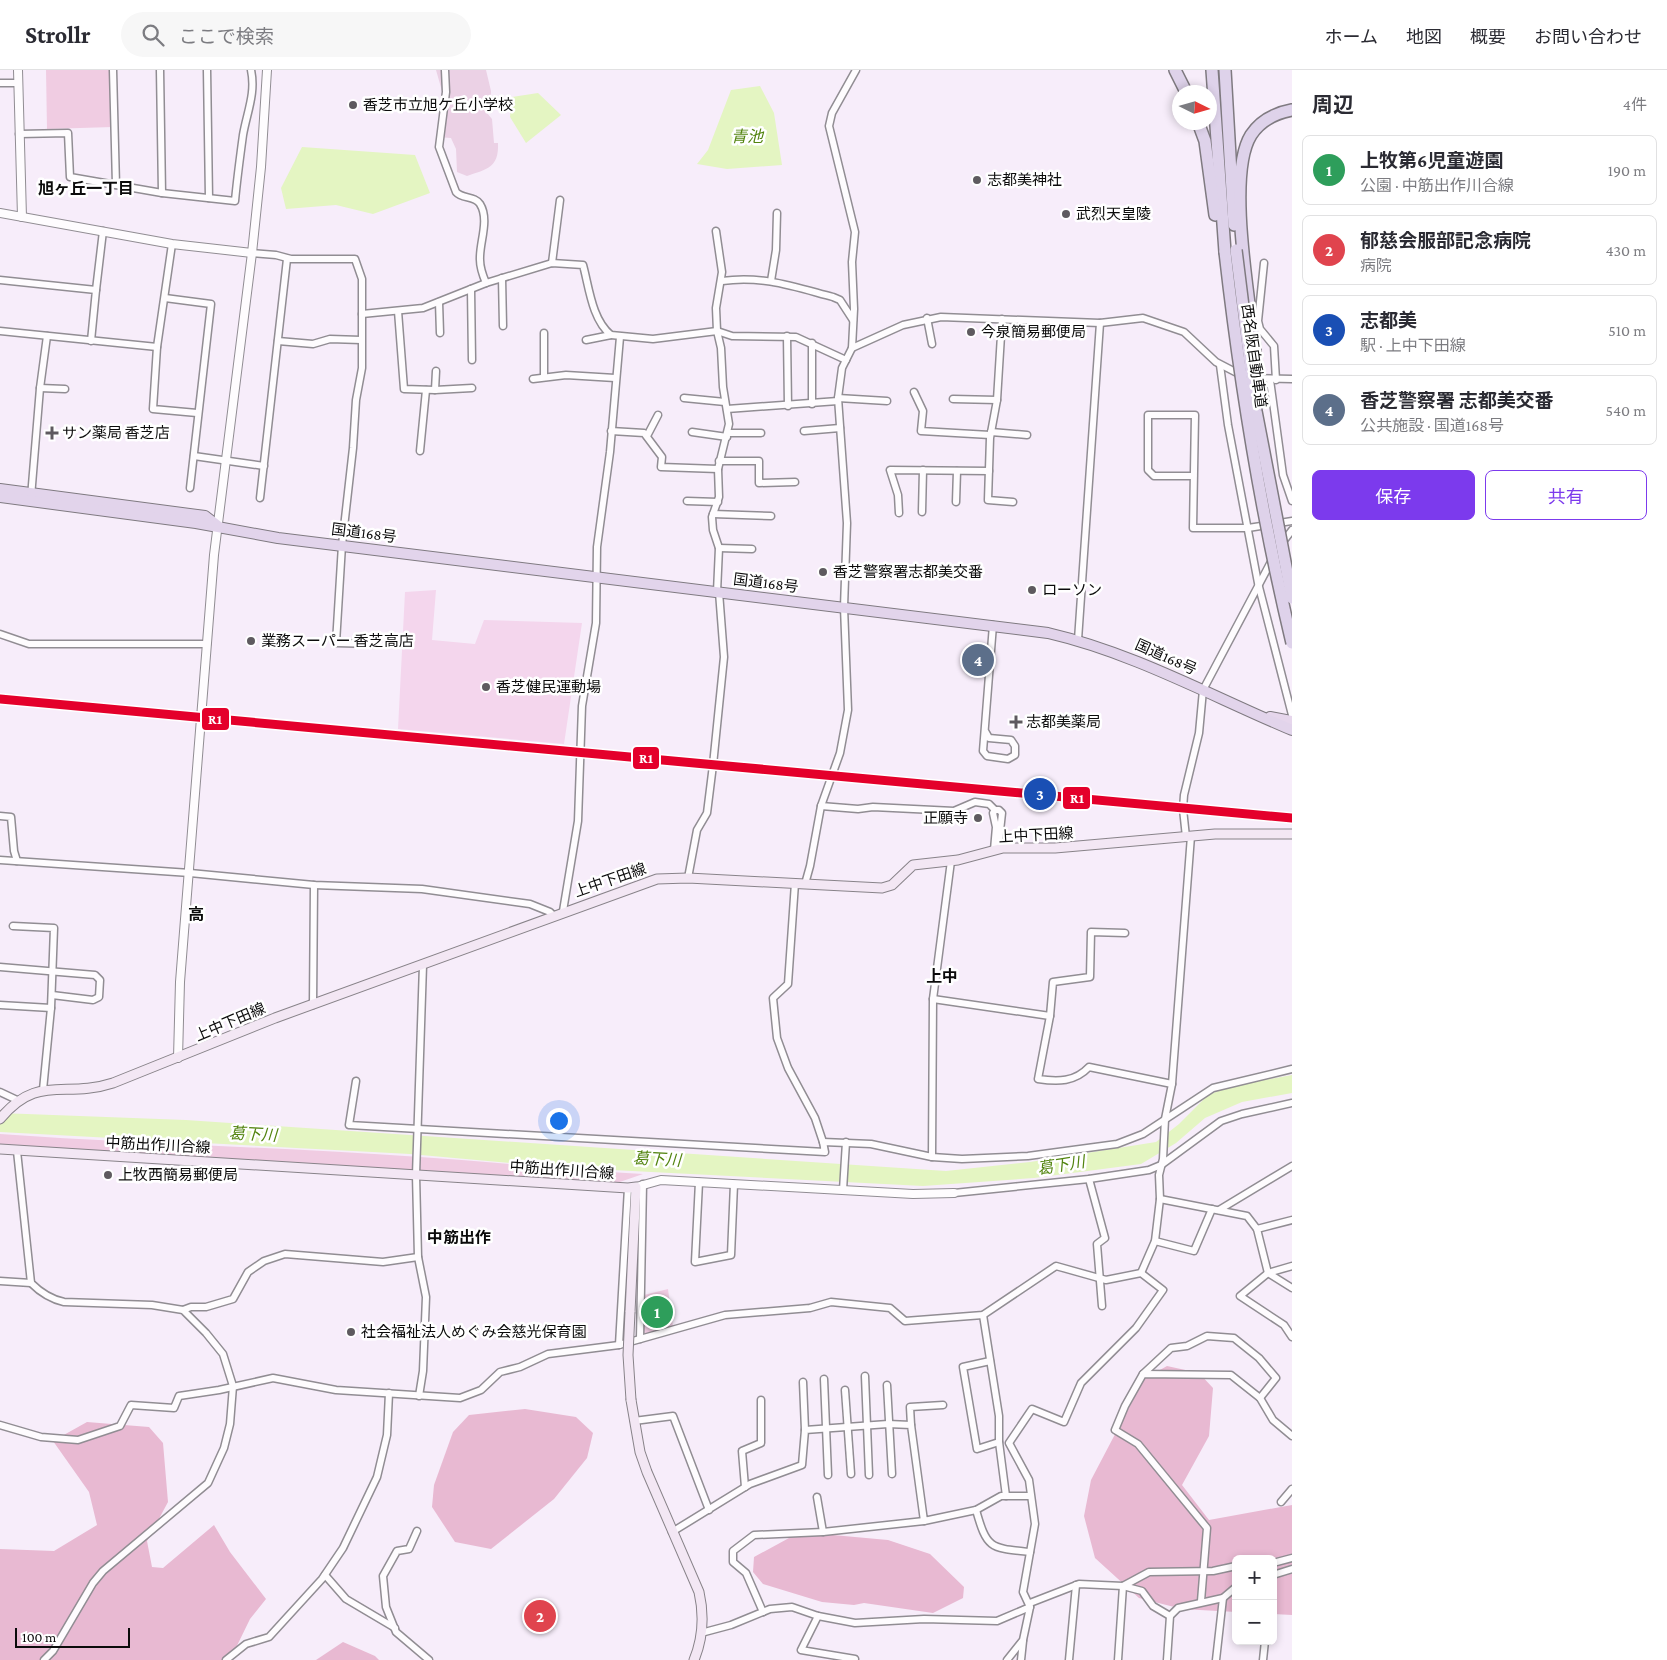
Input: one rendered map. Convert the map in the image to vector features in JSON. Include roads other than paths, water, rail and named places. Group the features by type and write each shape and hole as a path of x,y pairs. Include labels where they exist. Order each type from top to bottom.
{"highway":[{"path":"1175,70 1182,85"},
{"name":"西名阪自動車道","path":"1212,70 1231,251 1266,466 1292,598"},
{"name":"西名阪自動車道","path":"1225,70 1231,251 1228,274 1255,468 1274,570 1292,643"},
{"path":"1231,251 1245,148 1251,135 1260,124 1270,117 1292,110"},
{"path":"1201,130 1231,251"},
{"name":"国道168号","path":"0,489 31,497"},
{"name":"国道168号","path":"0,497 31,497 204,516 219,526 278,538 993,625 1078,640 1124,655 1292,730"}],"main road":[{"path":"1250,712 1292,722"},
{"name":"上中下田線","path":"0,1120 17,1100 34,1091 102,1087 563,911 657,879 688,878 887,887 913,865 951,861 996,850 1055,848 1188,836 1292,834"},
{"name":"中筋出作川合線","path":"0,1149 416,1175 635,1186 628,1355 631,1400 634,1421 647,1472 699,1592 702,1633 694,1660"}],"street":[{"path":"18,70 22,217"},
{"path":"113,70 116,185"},
{"path":"160,70 162,193"},
{"path":"207,70 209,198"},
{"path":"19,134 68,133 70,178 162,193 234,201 244,133 252,102 254,83 251,70"},
{"path":"178,1058 180,982 214,555 227,463 262,166 267,70"},
{"path":"445,70 446,92 439,147 458,195 474,199 481,208 483,228 480,260 486,283"},
{"path":"804,884 810,866 821,806 840,753 848,710 844,607 847,523 838,400 840,375 852,348 854,321 852,262 855,232 829,126 832,113 856,70"},
{"path":"0,83 18,83"},
{"path":"552,263 560,200"},
{"path":"0,213 172,244 276,255 287,259 355,259 362,279 362,368 356,400 353,448 342,545 336,643 376,644"},
{"path":"771,281 776,250 777,213"},
{"path":"91,341 103,231"},
{"path":"688,878 697,830 707,813 724,657 718,592 720,548 713,530 713,514 718,502 719,461 728,435 722,348 717,331 716,308 722,281 716,231"},
{"path":"172,244 157,347 153,409 197,413"},
{"path":"260,498 287,259"},
{"path":"362,314 423,308 486,283 552,263 583,265 594,306 607,332 612,335 620,337 664,338 717,331 732,336 787,336 812,343 846,360"},
{"path":"1264,263 1258,322 1260,329 1274,346 1273,418 1283,475 1292,501"},
{"path":"502,278 502,326"},
{"path":"722,281 750,278 771,281 833,297 844,305 854,321"},
{"path":"0,280 96,290"},
{"path":"471,289 472,360"},
{"path":"165,298 211,304 197,413 190,488"},
{"path":"439,302 440,333"},
{"path":"398,311 404,389 472,388"},
{"path":"852,348 903,325 927,318 1100,323 1131,318 1153,320 1184,332 1207,356 1220,365 1246,377 1273,380 1292,379"},
{"path":"927,318 932,344"},
{"path":"1002,319 997,400 991,434 988,500 1013,502"},
{"path":"1078,640 1100,323"},
{"path":"0,331 157,347"},
{"path":"544,333 544,377"},
{"path":"586,340 612,335"},
{"path":"31,497 40,388 47,336"},
{"path":"787,336 788,406"},
{"path":"563,911 578,821 582,706 596,623 595,577 620,337"},
{"path":"278,341 313,344 330,339 361,340"},
{"path":"812,343 812,404"},
{"path":"1220,365 1258,583 1292,715"},
{"path":"435,390 436,371"},
{"path":"533,379 566,376 616,378"},
{"path":"40,388 64,389"},
{"path":"420,451 426,390"},
{"path":"914,392 923,411 921,431 1027,435"},
{"path":"684,398 726,406 788,406 838,400 887,401"},
{"path":"953,399 997,400"},
{"path":"647,436 658,415"},
{"path":"1194,476 1154,476 1148,470 1148,415 1195,415 1194,528 1248,528 1292,521"},
{"path":"804,430 840,428"},
{"path":"611,431 644,433 662,457 661,467 718,469"},
{"path":"692,432 728,435 761,433"},
{"path":"194,456 227,463 264,466"},
{"path":"719,461 759,461 759,483 796,482"},
{"path":"899,512 898,495 890,470 989,471"},
{"path":"922,512 923,470"},
{"path":"956,502 957,471"},
{"path":"687,501 718,502"},
{"path":"713,514 771,516"},
{"path":"1141,1274 1155,1241 1160,1199 1159,1175 1162,1162 1165,1119 1172,1084 1188,836 1183,809 1184,795 1199,733 1203,690 1258,583 1292,530"},
{"path":"720,548 752,549"},
{"path":"985,730 989,738 1010,740 1015,746 1015,755 1008,759 987,756 983,751 993,625"},
{"path":"0,634 29,644 207,644"},
{"path":"821,806 858,809 873,806 954,811 975,802 989,804 995,810 1002,813 996,850"},
{"path":"0,816 11,817 14,851 17,861"},
{"path":"0,860 190,873 314,886 422,889 530,904 553,915"},
{"path":"932,1157 933,999 951,861"},
{"path":"356,1081 349,1125 416,1131 824,1152 823,1142 808,1104 784,1057 774,1027 773,998 788,984 795,883"},
{"path":"313,1005 314,886"},
{"path":"14,926 54,928 52,995 43,1090"},
{"path":"1125,933 1091,932 1090,977 1053,982 1050,1016 1038,1079 1056,1082 1081,1077 1089,1067 1172,1084"},
{"path":"419,1396 423,1371 426,1297 418,1257 416,1175 423,965"},
{"path":"0,967 95,975 100,980 99,997 93,1000 52,995"},
{"path":"933,999 1050,1016"},
{"path":"0,1005 51,1008"},
{"path":"823,1142 871,1144 932,1157 962,1159 1028,1156 1117,1144 1143,1134 1213,1088 1292,1068"},
{"path":"0,1092 17,1100"},
{"path":"635,1186 661,1180 843,1188 913,1194 954,1193 1089,1179 1139,1172 1162,1162 1221,1121 1242,1114 1292,1103"},
{"path":"843,1188 846,1142"},
{"path":"17,1151 31,1283 42,1294 52,1300 152,1305 183,1310 191,1307 206,1307 233,1299 248,1272 264,1261 285,1254 383,1262 418,1257"},
{"path":"1155,1241 1194,1251 1216,1209 1292,1166"},
{"path":"1089,1179 1105,1238 1097,1244 1102,1306"},
{"path":"699,1182 695,1262 730,1255 734,1184"},
{"path":"635,1186 640,1339"},
{"path":"619,1344 635,1186"},
{"path":"1160,1199 1247,1216 1257,1229 1268,1273 1292,1288"},
{"path":"1257,1229 1292,1220"},
{"path":"0,1425 41,1437 78,1440 120,1426 131,1405 174,1408 179,1396 273,1378 336,1390 460,1398 481,1390 500,1372 520,1367 548,1354 619,1344 725,1315 810,1308 831,1302 890,1308 905,1320 982,1315 1056,1266 1106,1280 1141,1274 1163,1290 1136,1328 1081,1383 1064,1422 1032,1409 1009,1443 1029,1480 1035,1524 1023,1592 1030,1605 1021,1660"},
{"path":"1292,1266 1268,1273 1240,1296 1284,1325 1292,1338"},
{"path":"0,1281 31,1283"},
{"path":"44,1660 53,1651 93,1583 103,1571 208,1483 224,1448 230,1424 233,1386 223,1354 206,1333 183,1310"},
{"path":"982,1315 1000,1416 999,1442 1006,1496"},
{"path":"1201,1602 1207,1528 1138,1444 1115,1430 1125,1406 1143,1374 1171,1348 1187,1346 1207,1336 1234,1338 1259,1358 1276,1378 1260,1398"},
{"path":"990,1361 963,1367 977,1449 999,1442"},
{"path":"1143,1374 1232,1375 1260,1398 1273,1420 1292,1436"},
{"path":"865,1376 869,1475"},
{"path":"824,1379 828,1475"},
{"path":"672,1532 745,1487 802,1465 805,1430 803,1382"},
{"path":"887,1385 892,1474"},
{"path":"845,1390 851,1474"},
{"path":"228,1659 246,1644 269,1637 325,1575 343,1548 377,1477 387,1435 389,1393"},
{"path":"745,1487 742,1451 761,1443 761,1400"},
{"path":"924,1521 910,1407 943,1405"},
{"path":"634,1421 673,1416 708,1510"},
{"path":"805,1430 888,1424 911,1425"},
{"path":"1280,1502 1292,1489"},
{"path":"763,1612 749,1579 733,1562 733,1551 754,1534 823,1532 924,1521 976,1510 1001,1496 1030,1496"},
{"path":"817,1498 823,1532"},
{"path":"976,1510 984,1537 999,1549 1030,1552"},
{"path":"416,1530 409,1549 397,1551 383,1576 386,1607 396,1632 429,1660"},
{"path":"1277,1562 1292,1558"},
{"path":"1123,1586 1149,1572 1204,1572 1232,1567"},
{"path":"1277,1574 1292,1569"},
{"path":"325,1575 346,1599 395,1628"},
{"path":"702,1633 730,1625 770,1609 792,1607 818,1616 855,1623 924,1619 997,1621 1076,1585 1123,1586 1142,1591 1153,1606 1170,1616"},
{"path":"1069,1660 1076,1585"},
{"path":"1118,1660 1123,1586"},
{"path":"1167,1660 1170,1616 1178,1608 1223,1598 1232,1590"},
{"path":"1216,1660 1223,1598"},
{"path":"818,1616 801,1650 855,1659"},
{"path":"1007,1660 1023,1640"},
{"path":"1263,1660 1265,1645"}],"water":[{"name":"青池","path":"760,86 774,113 782,165 727,169 697,164 708,150 731,90"},
{"path":"538,93 561,115 526,143 510,117 512,97"},
{"path":"302,147 415,155 430,193 373,214 336,205 286,209 281,188"},
{"name":"葛下川","path":"1292,1075 1292,1093 1242,1102 1205,1118 1176,1143 1141,1164 1034,1178 923,1186 554,1167 410,1154 0,1132 0,1113 186,1120 946,1171 1030,1162 1156,1142 1179,1124 1208,1095 1231,1086"}],"place":[{"name":"香芝市立旭ケ丘小学校","path":"353,105"},
{"name":"志都美神社","path":"977,180"},
{"name":"武烈天皇陵","path":"1066,214"},
{"name":"今泉簡易郵便局","path":"971,332"},
{"name":"サン薬局 香芝店","path":"52,433"},
{"name":"香芝警察署志都美交番","path":"823,572"},
{"name":"ローソン","path":"1032,590"},
{"name":"業務スーパー 香芝高店","path":"251,641"},
{"name":"香芝警察署 志都美交番","path":"978,660"},
{"name":"香芝健民運動場","path":"486,687"},
{"name":"志都美薬局","path":"1016,722"},
{"name":"志都美","path":"1040,794"},
{"name":"正願寺","path":"978,818"},
{"name":"上牧西簡易郵便局","path":"108,1175"},
{"name":"上牧第6児童遊園","path":"657,1312"},
{"name":"社会福祉法人めぐみ会慈光保育園","path":"351,1332"},
{"name":"郁慈会服部記念病院","path":"540,1616"}],"district":[{"name":"旭ヶ丘一丁目","path":"86,188"},
{"name":"高","path":"196,914"},
{"name":"上中","path":"942,976"},
{"name":"中筋出作","path":"459,1237"}]}
